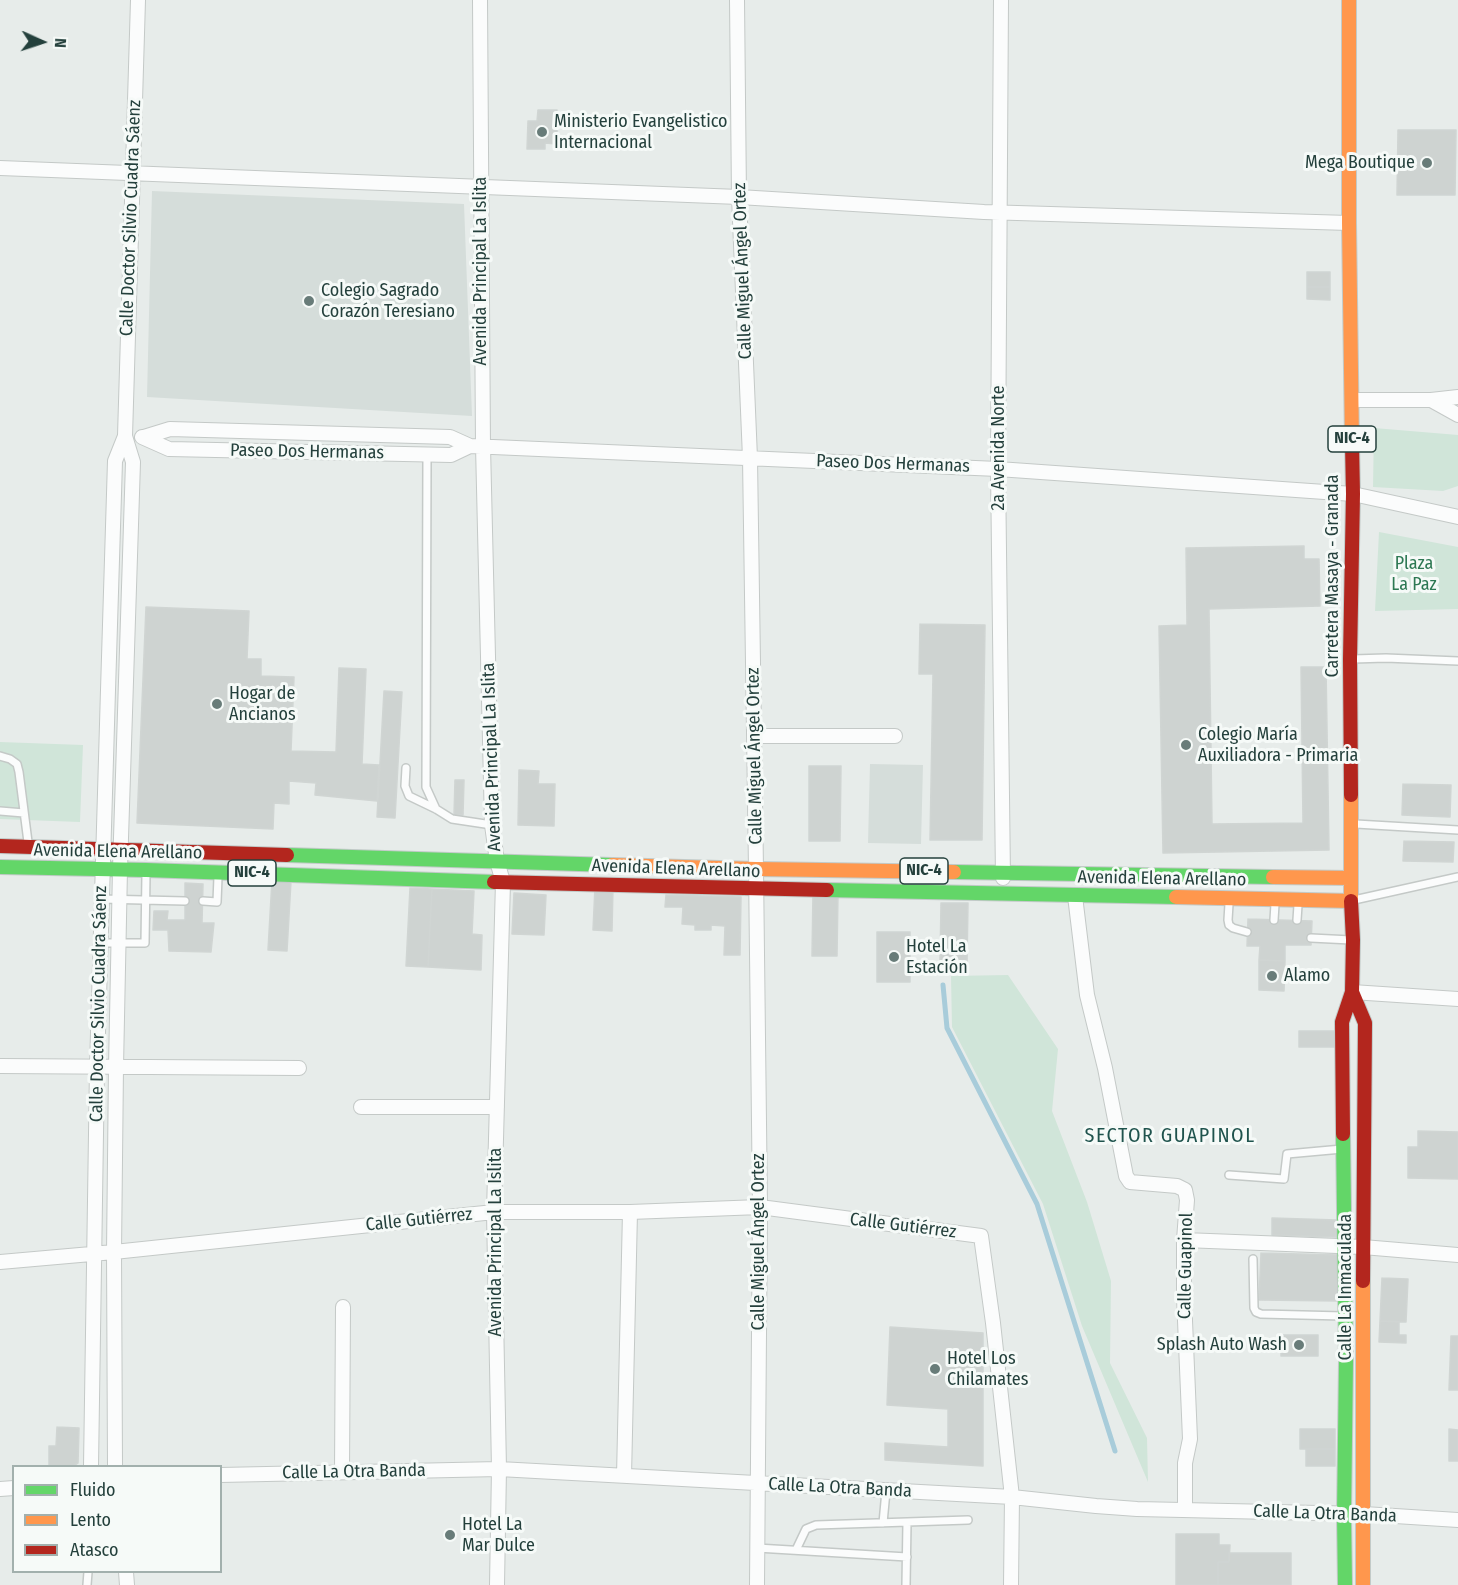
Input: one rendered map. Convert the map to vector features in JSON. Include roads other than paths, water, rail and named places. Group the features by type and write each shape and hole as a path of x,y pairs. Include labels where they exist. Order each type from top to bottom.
{"main road":[{"name":"Carretera Masaya - Granada","path":"1349,0 1349,224 1353,494 1350,659 1351,901"},
{"name":"Avenida Elena Arellano","path":"0,846 756,869 1351,878"},
{"path":"305,875 306,856"},
{"path":"619,865 619,886"},
{"name":"Avenida Elena Arellano","path":"0,867 619,886 1351,901"},
{"path":"876,871 877,892"},
{"path":"1140,875 1140,897"},
{"name":"Calle La Inmaculada","path":"1345,1585 1346,1316 1342,1022 1352,992 1351,901"},
{"name":"Calle La Inmaculada","path":"1352,992 1365,1023 1363,1585"},
{"path":"1346,1361 1364,1362"}],"street":[{"name":"Calle Doctor Silvio Cuadra Sáenz","path":"91,1465 97,1067 112,543 115,461 124,436 138,0"},
{"name":"Avenida Principal La Islita","path":"480,0 481,187 476,446 492,825 497,861 503,882 494,1212 499,1469 497,1585"},
{"name":"Calle Miguel Ángel Ortez","path":"737,0 740,197 750,458 756,869 760,1207 757,1585"},
{"name":"2a Avenida Norte","path":"1001,0 998,468 1003,895"},
{"path":"0,168 740,197 1001,213 1349,224"},
{"path":"1352,400 1431,400 1458,397"},
{"path":"1431,400 1458,415"},
{"name":"Paseo Dos Hermanas","path":"124,436 144,437 170,429 450,437 476,446 998,468 1353,494 1458,517"},
{"name":"Calle Doctor Silvio Cuadra Sáenz","path":"115,1465 116,1067 133,462 124,436"},
{"name":"Paseo Dos Hermanas","path":"144,437 169,449 451,455 476,446"},
{"path":"1435,512 1458,508"},
{"path":"112,543 130,544"},
{"path":"108,690 126,692"},
{"path":"754,736 895,736"},
{"name":"Calle Guapinol","path":"1075,896 1087,995 1126,1176 1130,1182 1177,1186 1185,1190 1187,1200 1184,1297 1190,1439 1185,1463 1185,1509"},
{"path":"1352,992 1458,999"},
{"path":"0,1066 299,1068"},
{"path":"361,1107 497,1107"},
{"path":"96,1163 116,1163"},
{"name":"Calle Gutiérrez","path":"0,1262 494,1212 630,1212 760,1207 981,1236 1012,1497"},
{"path":"624,1476 630,1212"},
{"path":"1184,1240 1364,1247 1458,1255"},
{"path":"342,1472 343,1307"},
{"name":"Calle La Otra Banda","path":"222,1475 499,1469 1012,1497 1137,1509 1364,1514 1458,1520"},
{"path":"1011,1585 1012,1497"}],"lane":[{"path":"427,455 426,787 436,809"},
{"path":"1350,659 1458,661"},
{"path":"0,756 17,764 20,772 28,847"},
{"path":"406,768 405,786 409,796 452,819 492,825"},
{"path":"0,810 24,813"},
{"path":"1351,824 1458,830"},
{"path":"100,943 145,943 146,851"},
{"path":"203,901 217,902 219,854"},
{"path":"1351,901 1458,877"},
{"path":"1229,898 1229,925 1247,932"},
{"path":"101,899 185,901"},
{"path":"1274,920 1275,899"},
{"path":"1297,920 1299,899"},
{"path":"1311,938 1353,940"},
{"path":"1229,1175 1284,1179 1287,1154 1344,1149 1363,1150"},
{"path":"1253,1259 1256,1312 1346,1316"},
{"path":"883,1522 886,1491"},
{"path":"796,1550 806,1529 816,1525 969,1520"},
{"path":"906,1585 907,1522"},
{"path":"757,1548 907,1557"}],"waterway":[{"path":"943,985 947,1028 1037,1204 1115,1451"}],"place":[{"name":"Ministerio Evangelistico Internacional","path":"542,132"},
{"name":"Mega Boutique","path":"1427,163"},
{"name":"Colegio Sagrado Corazón Teresiano","path":"309,301"},
{"name":"Hogar de Ancianos","path":"217,704"},
{"name":"Colegio María Auxiliadora - Primaria","path":"1186,745"},
{"name":"Hotel La Estación","path":"894,957"},
{"name":"Alamo","path":"1272,976"},
{"name":"Splash Auto Wash","path":"1299,1345"},
{"name":"Hotel Los Chilamates","path":"935,1369"},
{"name":"Hotel La Mar Dulce","path":"450,1535"}],"district":[{"name":"SECTOR GUAPINOL","path":"1170,1136"}],"park label":[{"name":"Plaza La Paz","path":"1414,574"}]}
